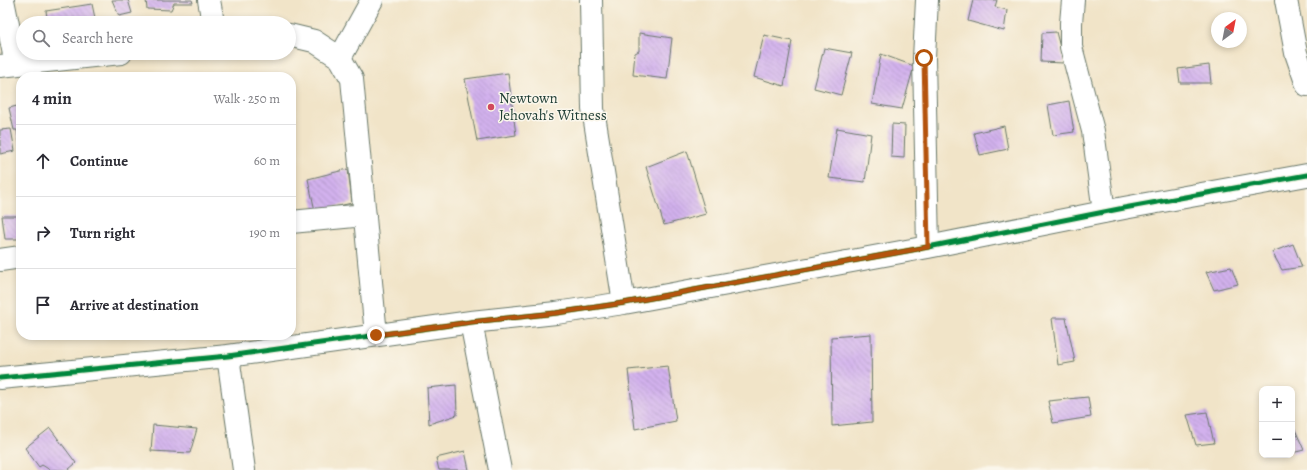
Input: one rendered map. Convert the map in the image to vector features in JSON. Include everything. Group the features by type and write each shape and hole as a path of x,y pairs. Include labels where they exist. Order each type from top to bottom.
{"street":[{"path":"3,0 8,65 55,60"},
{"path":"209,0 212,16"},
{"path":"340,58 372,0"},
{"path":"591,0 594,109 624,303"},
{"path":"927,0 924,58 928,247"},
{"path":"1073,0 1070,23 1071,48 1093,131 1104,212"},
{"path":"1286,0 1296,53 1307,85"},
{"path":"296,37 314,41 340,58 352,79 376,335"},
{"path":"0,378 228,356 471,322 556,313 624,303 928,247 1104,212 1307,176"},
{"path":"296,222 365,215"},
{"path":"0,260 16,258"},
{"path":"471,322 500,470"},
{"path":"228,356 244,470"}],"building":[{"path":"112,0 128,0 132,13 119,16"},
{"path":"146,0 192,0 193,3 174,3 171,10 147,9"},
{"path":"973,0 997,0 995,7 1007,10 1004,31 968,21"},
{"path":"92,4 95,16 47,16 46,11"},
{"path":"1056,32 1064,63 1041,62 1042,33"},
{"path":"639,33 672,38 667,79 633,75 635,53 639,51"},
{"path":"764,35 792,41 784,86 754,77"},
{"path":"824,48 852,53 841,95 814,88"},
{"path":"881,54 914,66 902,109 872,104"},
{"path":"1209,65 1211,83 1180,83 1178,69"},
{"name":"Newtown Jehovah's Witness","path":"508,73 516,135 477,141 465,79"},
{"path":"1069,101 1074,132 1053,135 1048,105"},
{"path":"16,106 16,130 14,130 9,108"},
{"path":"892,124 905,125 904,158 891,157"},
{"path":"1004,126 1008,149 980,155 974,133"},
{"path":"837,128 871,134 865,182 829,178"},
{"path":"11,129 15,151 0,154 0,130"},
{"path":"687,151 706,214 664,225 646,167"},
{"path":"348,169 352,203 315,211 308,179"},
{"path":"2,216 16,216 16,239 5,239"},
{"path":"1293,244 1302,267 1282,270 1272,252"},
{"path":"1231,267 1238,284 1214,290 1206,272"},
{"path":"1052,318 1066,318 1075,362 1058,365"},
{"path":"871,334 872,422 832,426 831,337"},
{"path":"668,366 676,421 635,429 628,370"},
{"path":"456,385 457,415 429,424 427,388"},
{"path":"1088,397 1091,417 1053,423 1048,401"},
{"path":"1207,412 1214,443 1196,445 1187,415"},
{"path":"153,425 197,429 190,453 151,451"},
{"path":"50,428 76,463 68,470 50,470 42,465 39,467 25,448"},
{"path":"1295,430 1304,450 1295,452"},
{"path":"465,451 469,470 439,470 436,458"}],"cycle path":[{"path":"0,378 228,356 471,322 556,313 624,303 928,247 1124,208 1307,175"}],"place":[{"name":"Newtown Jehovah's Witness","path":"491,107"}],"route":[{"path":"376,335 471,322 556,313 624,303 928,247 924,58"}]}
